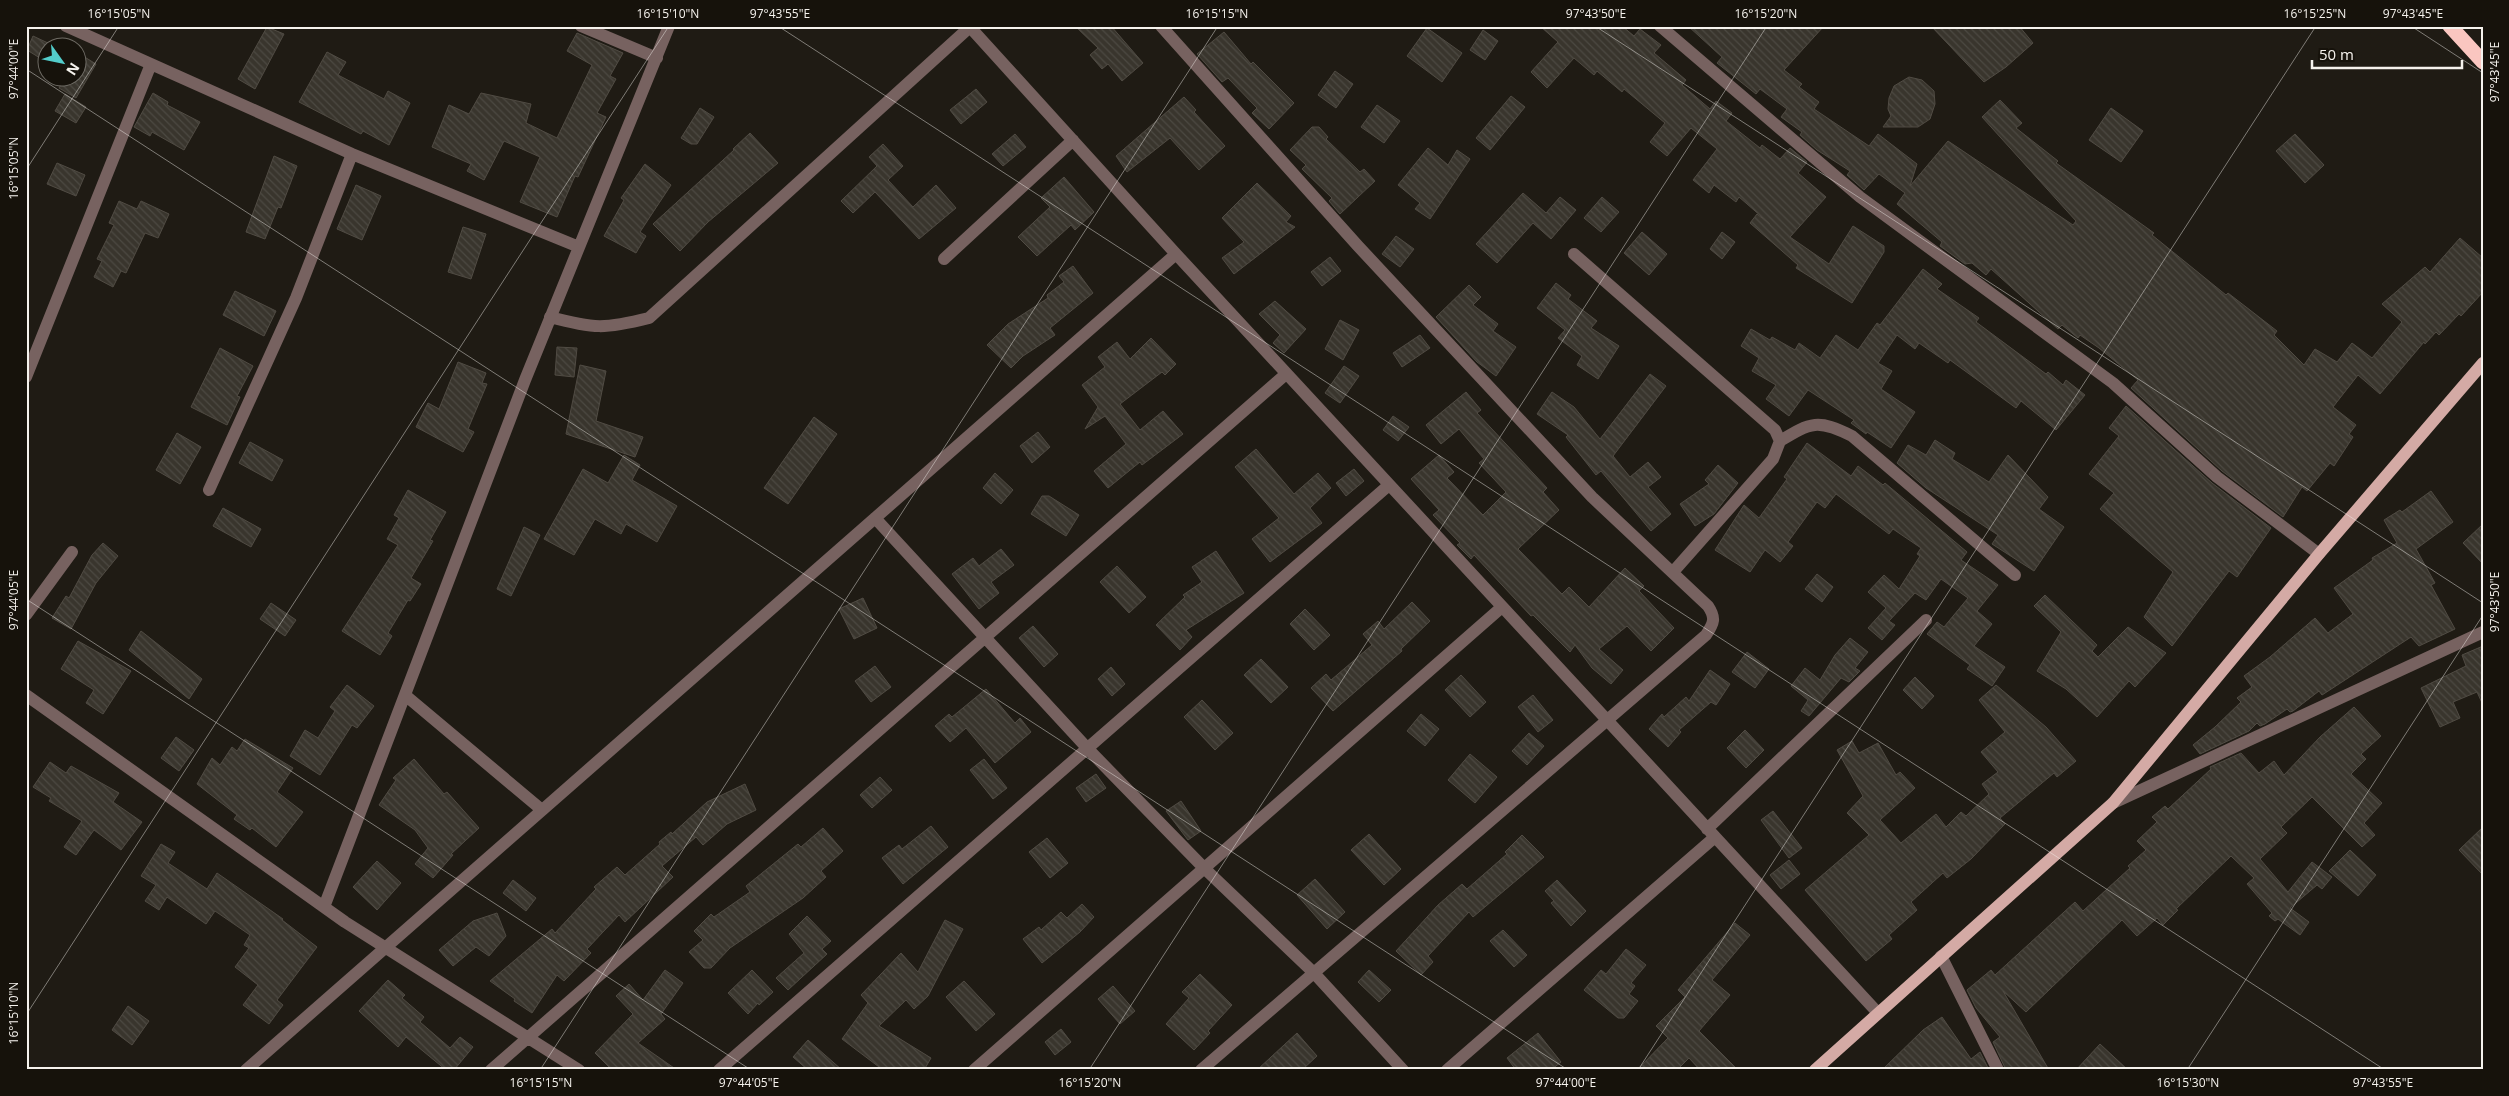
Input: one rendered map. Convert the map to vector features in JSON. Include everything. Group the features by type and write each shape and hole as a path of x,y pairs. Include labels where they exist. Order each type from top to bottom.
{"highway":[{"path":"2450,26 2483,62"}],"main road":[{"path":"1815,1070 2113,803 2319,554 2483,363"}],"street":[{"path":"66,26 352,154 579,248"},
{"path":"581,26 656,58"},
{"path":"324,907 550,317 670,26"},
{"path":"550,317 588,327 615,326 649,318 970,26 1286,374 1878,1013"},
{"path":"1161,26 1358,246 1586,490 1708,606 1715,616 1714,624 1706,635 1201,1070"},
{"path":"1660,26 1860,197 2113,383 2217,477 2319,554"},
{"path":"26,377 151,64"},
{"path":"944,259 1072,140"},
{"path":"209,490 296,298 352,154"},
{"path":"246,1070 1176,254"},
{"path":"1574,254 1775,430 1780,441"},
{"path":"491,1070 1286,374"},
{"path":"1673,572 1773,459 1780,441 1806,425 1831,425 1852,436 2015,575"},
{"path":"719,1070 1389,485"},
{"path":"875,518 1088,748 1204,868 1314,972 1403,1070"},
{"path":"26,616 72,552"},
{"path":"974,1070 1502,607"},
{"path":"1447,1070 1711,833 1926,620"},
{"path":"2113,803 2483,632"},
{"path":"26,695 324,907 579,1070"},
{"path":"405,695 542,810"},
{"path":"1941,956 1998,1070"}],"building":[{"path":"1075,26 1111,26 1143,63 1122,81 1108,64 1102,69 1090,55 1098,48"},
{"path":"1540,26 1622,26 1634,36 1640,29 1661,45 1654,53 1686,80 1682,85 1710,109 1716,101 1732,113 1726,121 1760,148 1762,145 1780,159 1790,148 1807,162 1798,173 1826,197 1790,237 1829,264 1853,226 1884,246 1884,252 1852,303 1796,268 1798,265 1750,223 1757,214 1770,224 1739,197 1736,202 1714,185 1709,193 1693,180 1717,149 1691,128 1667,156 1650,142 1665,123 1624,89 1622,92 1597,71 1594,75 1574,58 1547,88 1531,72 1558,42"},
{"path":"1688,26 1824,26 1784,70 1802,84 1799,87 1819,102 1814,109 1869,146 1878,134 1917,164 1910,186 1948,141 2073,225 2076,221 1982,117 2000,100 2022,123 2016,128 2058,161 2056,163 2154,233 2152,235 2226,295 2228,293 2277,331 2274,335 2304,365 2315,349 2337,362 2352,343 2372,358 2402,322 2382,304 2425,267 2430,272 2460,238 2483,258 2483,292 2461,316 2459,314 2439,335 2436,332 2425,344 2424,342 2380,394 2358,375 2333,407 2356,425 2349,434 2353,437 2334,466 2330,463 2307,491 2302,487 2283,517 2222,471 2131,388 2138,380 2099,348 2080,335 2078,338 2062,325 2058,329 1991,269 1986,275 1972,263 1965,264 1940,246 1942,242 1897,204 1905,193 1879,174 1864,190 1847,175 1850,171 1817,150 1800,135 1802,132 1781,117 1787,109 1760,89 1756,94 1717,63 1722,57"},
{"path":"1931,26 2019,26 2033,43 2006,67 1984,82"},
{"path":"267,27 284,34 255,89 238,79"},
{"path":"1427,28 1462,53 1442,82 1407,56"},
{"path":"1483,30 1498,41 1485,60 1470,50"},
{"path":"1224,32 1251,64 1253,62 1294,103 1269,129 1252,113 1257,108 1228,78 1222,82 1197,54"},
{"path":"577,33 623,53 610,76 616,79 597,113 606,117 578,177 575,176 557,217 520,202 540,157 504,141 484,180 467,171 471,164 432,147 449,105 469,114 481,93 531,104 526,123 557,138 592,65 567,51"},
{"path":"33,36 38,38 38,57 27,50"},
{"path":"327,52 346,62 338,75 384,99 388,91 410,103 389,145 363,131 361,134 299,102"},
{"path":"88,59 96,64 88,78"},
{"path":"1335,71 1353,84 1336,108 1318,95"},
{"path":"1909,77 1922,80 1934,91 1935,104 1930,119 1918,127 1883,127 1891,116 1888,109 1889,98 1894,86"},
{"path":"59,88 82,88 76,98"},
{"path":"976,89 987,102 961,124 950,110"},
{"path":"153,93 168,102 167,105 200,122 184,150 152,132 150,136 134,127"},
{"path":"65,94 86,107 76,123 55,111"},
{"path":"1511,96 1525,107 1490,150 1476,138"},
{"path":"1184,97 1196,110 1194,112 1225,146 1199,170 1170,138 1127,172 1116,156"},
{"path":"1377,105 1400,121 1384,143 1361,127"},
{"path":"700,108 714,117 697,144 691,144 681,138"},
{"path":"2111,108 2143,131 2121,162 2089,140"},
{"path":"1312,127 1319,127 1328,137 1326,139 1360,172 1364,169 1375,181 1340,214 1329,201 1332,198 1302,169 1306,165 1290,150"},
{"path":"750,133 778,163 708,222 680,251 653,224"},
{"path":"1015,134 1026,147 1003,166 992,154"},
{"path":"2295,134 2324,165 2305,183 2276,151"},
{"path":"883,144 903,166 888,180 913,207 936,185 956,208 919,239 875,192 853,213 841,201 877,166 869,157"},
{"path":"1428,148 1448,165 1457,150 1470,159 1430,219 1415,209 1420,203 1398,185"},
{"path":"274,156 297,166 281,208 278,207 265,239 246,232"},
{"path":"57,163 85,175 76,196 47,184"},
{"path":"645,164 671,185 640,232 646,236 636,253 604,236 624,200 621,198"},
{"path":"1064,177 1094,212 1075,230 1071,225 1037,256 1018,237 1050,207 1041,198"},
{"path":"1257,183 1291,216 1286,222 1295,227 1234,274 1222,258 1244,242 1222,218"},
{"path":"356,185 381,196 362,240 337,229"},
{"path":"1523,193 1546,213 1560,197 1576,210 1551,239 1533,223 1497,263 1476,244"},
{"path":"1602,197 1619,212 1601,232 1584,218"},
{"path":"119,201 137,209 141,201 169,214 158,238 145,233 126,273 121,271 113,287 94,277 102,261 97,259 114,225 109,223"},
{"path":"463,227 486,234 471,279 448,272"},
{"path":"1642,232 1667,254 1649,275 1624,253"},
{"path":"1722,232 1735,242 1722,259 1710,249"},
{"path":"1396,236 1414,249 1400,267 1382,254"},
{"path":"1330,257 1341,271 1322,286 1311,272"},
{"path":"1073,266 1093,293 1050,328 1055,335 1023,356 1011,368 987,345 1008,324 1048,298 1047,295 1064,282 1059,276"},
{"path":"1923,269 1942,284 1937,289 1979,318 1976,322 2046,374 2048,372 2063,385 2066,380 2085,395 2056,430 2021,401 2016,408 1950,360 1948,363 1919,343 1915,349 1897,335 1878,363 1892,371 1881,389 1915,412 1891,448 1867,432 1866,434 1851,423 1854,420 1808,390 1789,416 1766,399 1776,385 1752,371 1759,358 1741,346 1751,329 1770,340 1772,337 1795,350 1799,343 1820,358 1836,335 1858,350 1877,323 1880,325"},
{"path":"1556,283 1571,295 1568,299 1597,321 1591,328 1619,346 1598,379 1577,365 1582,356 1558,338 1565,330 1537,308"},
{"path":"1469,285 1481,297 1473,305 1498,324 1493,331 1516,347 1496,376 1477,362 1436,317"},
{"path":"235,291 276,311 264,336 223,315"},
{"path":"1275,301 1306,329 1284,353 1273,343 1280,335 1259,314"},
{"path":"1340,320 1359,330 1343,360 1325,349"},
{"path":"1420,335 1430,348 1402,367 1393,353"},
{"path":"1151,338 1176,364 1165,375 1162,372 1120,404 1140,430 1163,411 1183,434 1142,465 1140,462 1108,488 1094,471 1126,444 1105,416 1085,429 1098,407 1082,385 1105,367 1098,357 1117,342 1130,359"},
{"path":"557,347 577,348 574,377 555,375"},
{"path":"220,348 253,366 237,396 240,397 227,425 191,407"},
{"path":"458,362 486,373 482,383 487,384 468,429 474,432 463,452 416,427 428,403 439,409"},
{"path":"580,365 606,371 596,421 643,437 635,457 566,434"},
{"path":"1344,366 1359,376 1340,403 1325,393"},
{"path":"1650,374 1666,386 1613,456 1630,477 1648,462 1661,477 1648,487 1671,514 1651,531 1601,471 1596,475 1566,437 1568,435 1537,414 1552,392 1574,407 1600,439"},
{"path":"1466,392 1481,410 1477,413 1547,488 1543,492 1559,510 1518,549 1562,594 1569,587 1589,607 1625,568 1644,586 1639,591 1674,628 1651,651 1627,626 1599,649 1623,670 1611,684 1592,668 1575,645 1570,652 1533,615 1531,616 1474,555 1471,559 1457,545 1460,543 1433,515 1439,510 1411,479 1439,455 1454,472 1447,478 1483,515 1506,492 1479,463 1484,459 1459,429 1441,444 1426,425"},
{"path":"2126,406 2212,483 2271,528 2237,577 2229,571 2172,646 2144,617 2173,572 2100,509 2114,493 2089,474 2119,436 2109,428"},
{"path":"1393,416 1409,427 1398,441 1383,430"},
{"path":"814,417 837,434 788,504 764,488"},
{"path":"1038,432 1050,447 1032,463 1020,446"},
{"path":"177,433 201,447 180,484 156,470"},
{"path":"1935,440 1955,453 1952,459 1989,482 2008,455 2048,497 2039,509 2064,527 2034,571 1992,544 1998,535 1926,488 1897,463 1908,445 1926,455"},
{"path":"250,442 283,460 272,481 239,463"},
{"path":"1807,443 1851,476 1858,466 1883,485 1885,483 1967,552 1961,560 1998,585 1977,611 1992,624 1974,646 2005,667 1992,686 1967,669 1970,665 1927,634 1937,622 1944,627 1968,598 1941,579 1926,600 1915,593 1889,621 1895,625 1882,640 1868,628 1886,608 1868,592 1884,575 1899,589 1920,556 1917,554 1921,548 1893,529 1889,534 1836,494 1825,508 1817,502 1788,542 1793,546 1780,562 1765,550 1750,572 1715,550 1744,505 1759,518 1787,479 1784,477"},
{"path":"1256,449 1294,494 1318,473 1331,488 1310,508 1322,523 1270,562 1252,539 1279,518 1235,467"},
{"path":"624,455 640,465 632,480 677,506 657,542 626,524 621,534 595,519 574,555 544,539 583,469 608,483"},
{"path":"1718,465 1738,483 1714,514 1695,526 1680,504 1709,484 1705,480"},
{"path":"1354,469 1364,481 1346,496 1336,483"},
{"path":"995,473 1013,490 1001,504 983,488"},
{"path":"408,490 446,512 430,540 433,541 411,578 421,584 410,601 408,600 388,633 392,636 380,655 342,631 398,545 387,539 399,518 394,515"},
{"path":"2431,491 2453,522 2416,549 2435,583 2431,585 2455,629 2419,646 2411,637 2322,695 2319,691 2293,711 2290,712 2287,709 2265,724 2260,726 2257,723 2249,731 2200,754 2193,745 2241,702 2237,698 2252,687 2244,676 2270,657 2315,618 2328,633 2353,614 2334,588 2373,560 2372,558 2397,543 2384,520 2400,510 2402,512"},
{"path":"1042,496 1049,496 1079,515 1066,536 1031,514"},
{"path":"223,508 261,529 251,547 213,526"},
{"path":"2483,524 2483,564 2463,543"},
{"path":"524,527 540,535 511,596 497,589"},
{"path":"103,543 118,556 96,583 71,629 52,618 66,596 69,598 92,555"},
{"path":"1001,549 1014,565 991,582 999,593 979,609 952,574 973,558 979,566"},
{"path":"1216,551 1244,593 1186,630 1192,637 1180,650 1156,625 1185,597 1183,595 1202,582 1192,567"},
{"path":"1117,566 1146,597 1129,613 1100,582"},
{"path":"1817,574 1833,587 1822,602 1805,589"},
{"path":"2045,595 2097,645 2092,651 2098,657 2128,627 2166,653 2135,687 2129,681 2097,717 2066,689 2037,671 2061,632 2034,606"},
{"path":"863,598 877,628 854,639 839,609"},
{"path":"1412,602 1430,621 1401,649 1402,651 1333,711 1311,688 1326,674 1331,680 1372,645 1363,634 1378,621 1384,629"},
{"path":"271,603 296,620 285,636 260,619"},
{"path":"1305,609 1330,635 1314,650 1290,624"},
{"path":"1033,626 1058,654 1044,667 1019,638"},
{"path":"141,631 202,679 189,699 129,650"},
{"path":"1850,638 1868,652 1855,668 1860,671 1849,682 1841,678 1809,716 1801,711 1808,700 1791,686 1805,668 1820,680 1835,655"},
{"path":"78,641 131,671 103,714 86,703 94,690 61,669"},
{"path":"2483,646 2483,705 2477,692 2453,702 2460,718 2440,727 2421,688 2466,666 2462,655"},
{"path":"1747,652 1769,669 1755,688 1732,672"},
{"path":"1261,659 1288,687 1271,703 1244,675"},
{"path":"875,666 891,687 871,702 855,681"},
{"path":"1111,667 1125,684 1112,696 1098,679"},
{"path":"1710,670 1730,684 1716,705 1711,702 1679,730 1681,732 1668,747 1649,729 1662,714 1664,717 1686,697 1689,701"},
{"path":"1461,675 1486,702 1470,717 1445,690"},
{"path":"1915,677 1934,696 1922,709 1903,690"},
{"path":"347,685 374,706 357,728 352,725 320,775 290,756 305,730 318,738 335,711 330,707"},
{"path":"1996,685 2046,727 2076,761 2057,777 2054,773 2000,818 2005,824 1971,859 1947,878 1943,873 1911,902 1917,910 1889,935 1892,939 1866,961 1805,890 1869,835 1847,813 1863,796 1837,750 1852,741 1859,753 1878,743 1896,775 1900,772 1915,788 1880,820 1901,843 1936,814 1946,827 1961,812 1966,816 1989,794 1982,784 1998,772 1981,752 2005,732 1979,700"},
{"path":"986,689 1015,723 1020,718 1031,732 995,763 966,728 950,742 935,726 949,714 952,717"},
{"path":"1533,695 1553,720 1538,732 1518,707"},
{"path":"1202,700 1233,733 1215,750 1184,717"},
{"path":"2354,707 2381,736 2361,754 2366,759 2351,774 2382,803 2364,823 2375,835 2362,847 2312,797 2281,827 2287,833 2260,859 2288,892 2312,862 2332,877 2322,889 2317,885 2290,908 2309,922 2300,935 2278,919 2275,921 2269,916 2272,913 2247,884 2254,878 2231,856 2176,909 2178,910 2163,925 2157,918 2137,936 2122,920 2026,1012 2003,991 2049,1070 2006,1070 1993,1042 2000,1037 1976,1008 1967,990 1991,970 1995,975 2075,902 2083,911 2130,868 2128,866 2146,850 2137,841 2157,822 2152,817 2165,806 2168,809 2211,769 2210,767 2241,753 2259,773 2274,761 2284,775 2320,737"},
{"path":"1421,714 1439,729 1425,746 1407,731"},
{"path":"1745,730 1764,750 1746,768 1727,748"},
{"path":"1529,733 1544,746 1527,765 1512,751"},
{"path":"176,737 194,750 179,771 161,758"},
{"path":"245,739 293,768 277,792 303,812 276,847 252,828 250,830 234,819 237,815 197,784 212,758 220,765 232,747 237,751"},
{"path":"1470,754 1497,777 1475,803 1448,780"},
{"path":"414,759 444,794 447,792 479,828 451,854 453,855 433,878 415,864 428,848 415,830 379,805 396,780 393,778"},
{"path":"984,759 1007,788 993,799 970,770"},
{"path":"50,762 66,773 71,766 119,793 113,802 142,822 121,850 94,830 76,855 64,847 82,821 49,801 51,798 33,787"},
{"path":"1096,774 1106,788 1086,802 1076,788"},
{"path":"880,777 892,790 872,808 860,795"},
{"path":"745,784 756,810 727,824 703,845 696,837 662,866 673,877 625,922 619,915 587,949 591,953 564,981 557,975 532,1013 490,981 552,929 555,933 596,889 594,887 617,867 625,875 660,844 659,842 671,832 672,834 707,802"},
{"path":"1181,801 1201,831 1188,840 1166,811"},
{"path":"1773,811 1802,848 1789,858 1761,820"},
{"path":"931,826 948,847 903,884 882,858 899,845 902,849"},
{"path":"2483,827 2483,875 2459,850"},
{"path":"823,828 843,851 821,871 826,877 803,898 730,948 711,968 704,968 689,952 703,940 694,931 711,914 714,917 750,892 746,886 798,844 801,847"},
{"path":"1369,834 1401,869 1384,885 1351,850"},
{"path":"1522,835 1544,857 1473,917 1469,912 1428,956 1433,962 1421,975 1396,951 1438,905 1462,884 1467,889 1507,854 1505,852"},
{"path":"1047,838 1068,863 1050,878 1029,852"},
{"path":"161,844 175,852 168,863 207,889 217,873 283,919 317,947 277,1000 283,1005 269,1024 243,1005 258,985 235,967 249,948 244,945 250,935 215,911 206,924 167,897 159,910 145,901 156,885 141,876"},
{"path":"2350,850 2376,875 2358,896 2329,871"},
{"path":"1789,860 1800,874 1781,889 1770,875"},
{"path":"377,861 401,883 377,910 353,887"},
{"path":"1315,879 1345,912 1327,929 1297,895"},
{"path":"513,880 536,898 526,911 503,893"},
{"path":"1557,880 1586,911 1571,926 1551,903 1554,901 1545,891"},
{"path":"1082,904 1094,917 1080,932 1042,963 1023,939 1039,927 1041,930 1061,912 1067,918"},
{"path":"497,913 506,936 489,956 476,947 453,966 439,950 473,921"},
{"path":"807,916 831,941 822,949 827,954 788,990 776,978 804,953 789,934"},
{"path":"945,920 963,929 928,996 914,1009 906,1000 879,1026 931,1058 924,1070 883,1070 842,1039 868,1003 861,995 901,953 918,972"},
{"path":"1735,923 1750,935 1712,980 1730,995 1699,1031 1738,1070 1700,1070 1689,1058 1677,1070 1637,1070 1668,1038 1656,1026 1685,997 1678,990"},
{"path":"1503,930 1527,955 1514,967 1490,941"},
{"path":"1626,949 1646,965 1631,983 1635,986 1629,994 1638,1001 1624,1018 1618,1018 1584,990 1601,970 1606,974"},
{"path":"665,970 683,983 661,1014 665,1019 638,1043 677,1070 612,1070 595,1053 633,1014 616,996 629,984 643,1000"},
{"path":"752,970 773,992 759,1005 758,1003 748,1014 728,993"},
{"path":"1369,970 1391,990 1379,1002 1358,982"},
{"path":"1200,974 1232,1005 1208,1031 1210,1033 1194,1050 1166,1024 1189,998 1182,992"},
{"path":"388,980 405,995 402,998 424,1017 420,1022 450,1048 460,1037 473,1047 454,1070 446,1070 406,1037 398,1047 359,1011"},
{"path":"964,981 995,1014 976,1031 946,997"},
{"path":"1113,986 1135,1011 1120,1024 1098,999"},
{"path":"128,1006 149,1021 132,1045 112,1030"},
{"path":"1942,1017 1971,1059 1980,1052 1989,1070 1882,1070 1923,1030"},
{"path":"1061,1029 1071,1042 1055,1055 1045,1042"},
{"path":"1297,1033 1317,1056 1302,1070 1257,1070"},
{"path":"1538,1033 1561,1062 1551,1070 1516,1070 1507,1058"},
{"path":"808,1040 842,1070 808,1070 793,1057"},
{"path":"2100,1044 2128,1070 2076,1070"}]}
